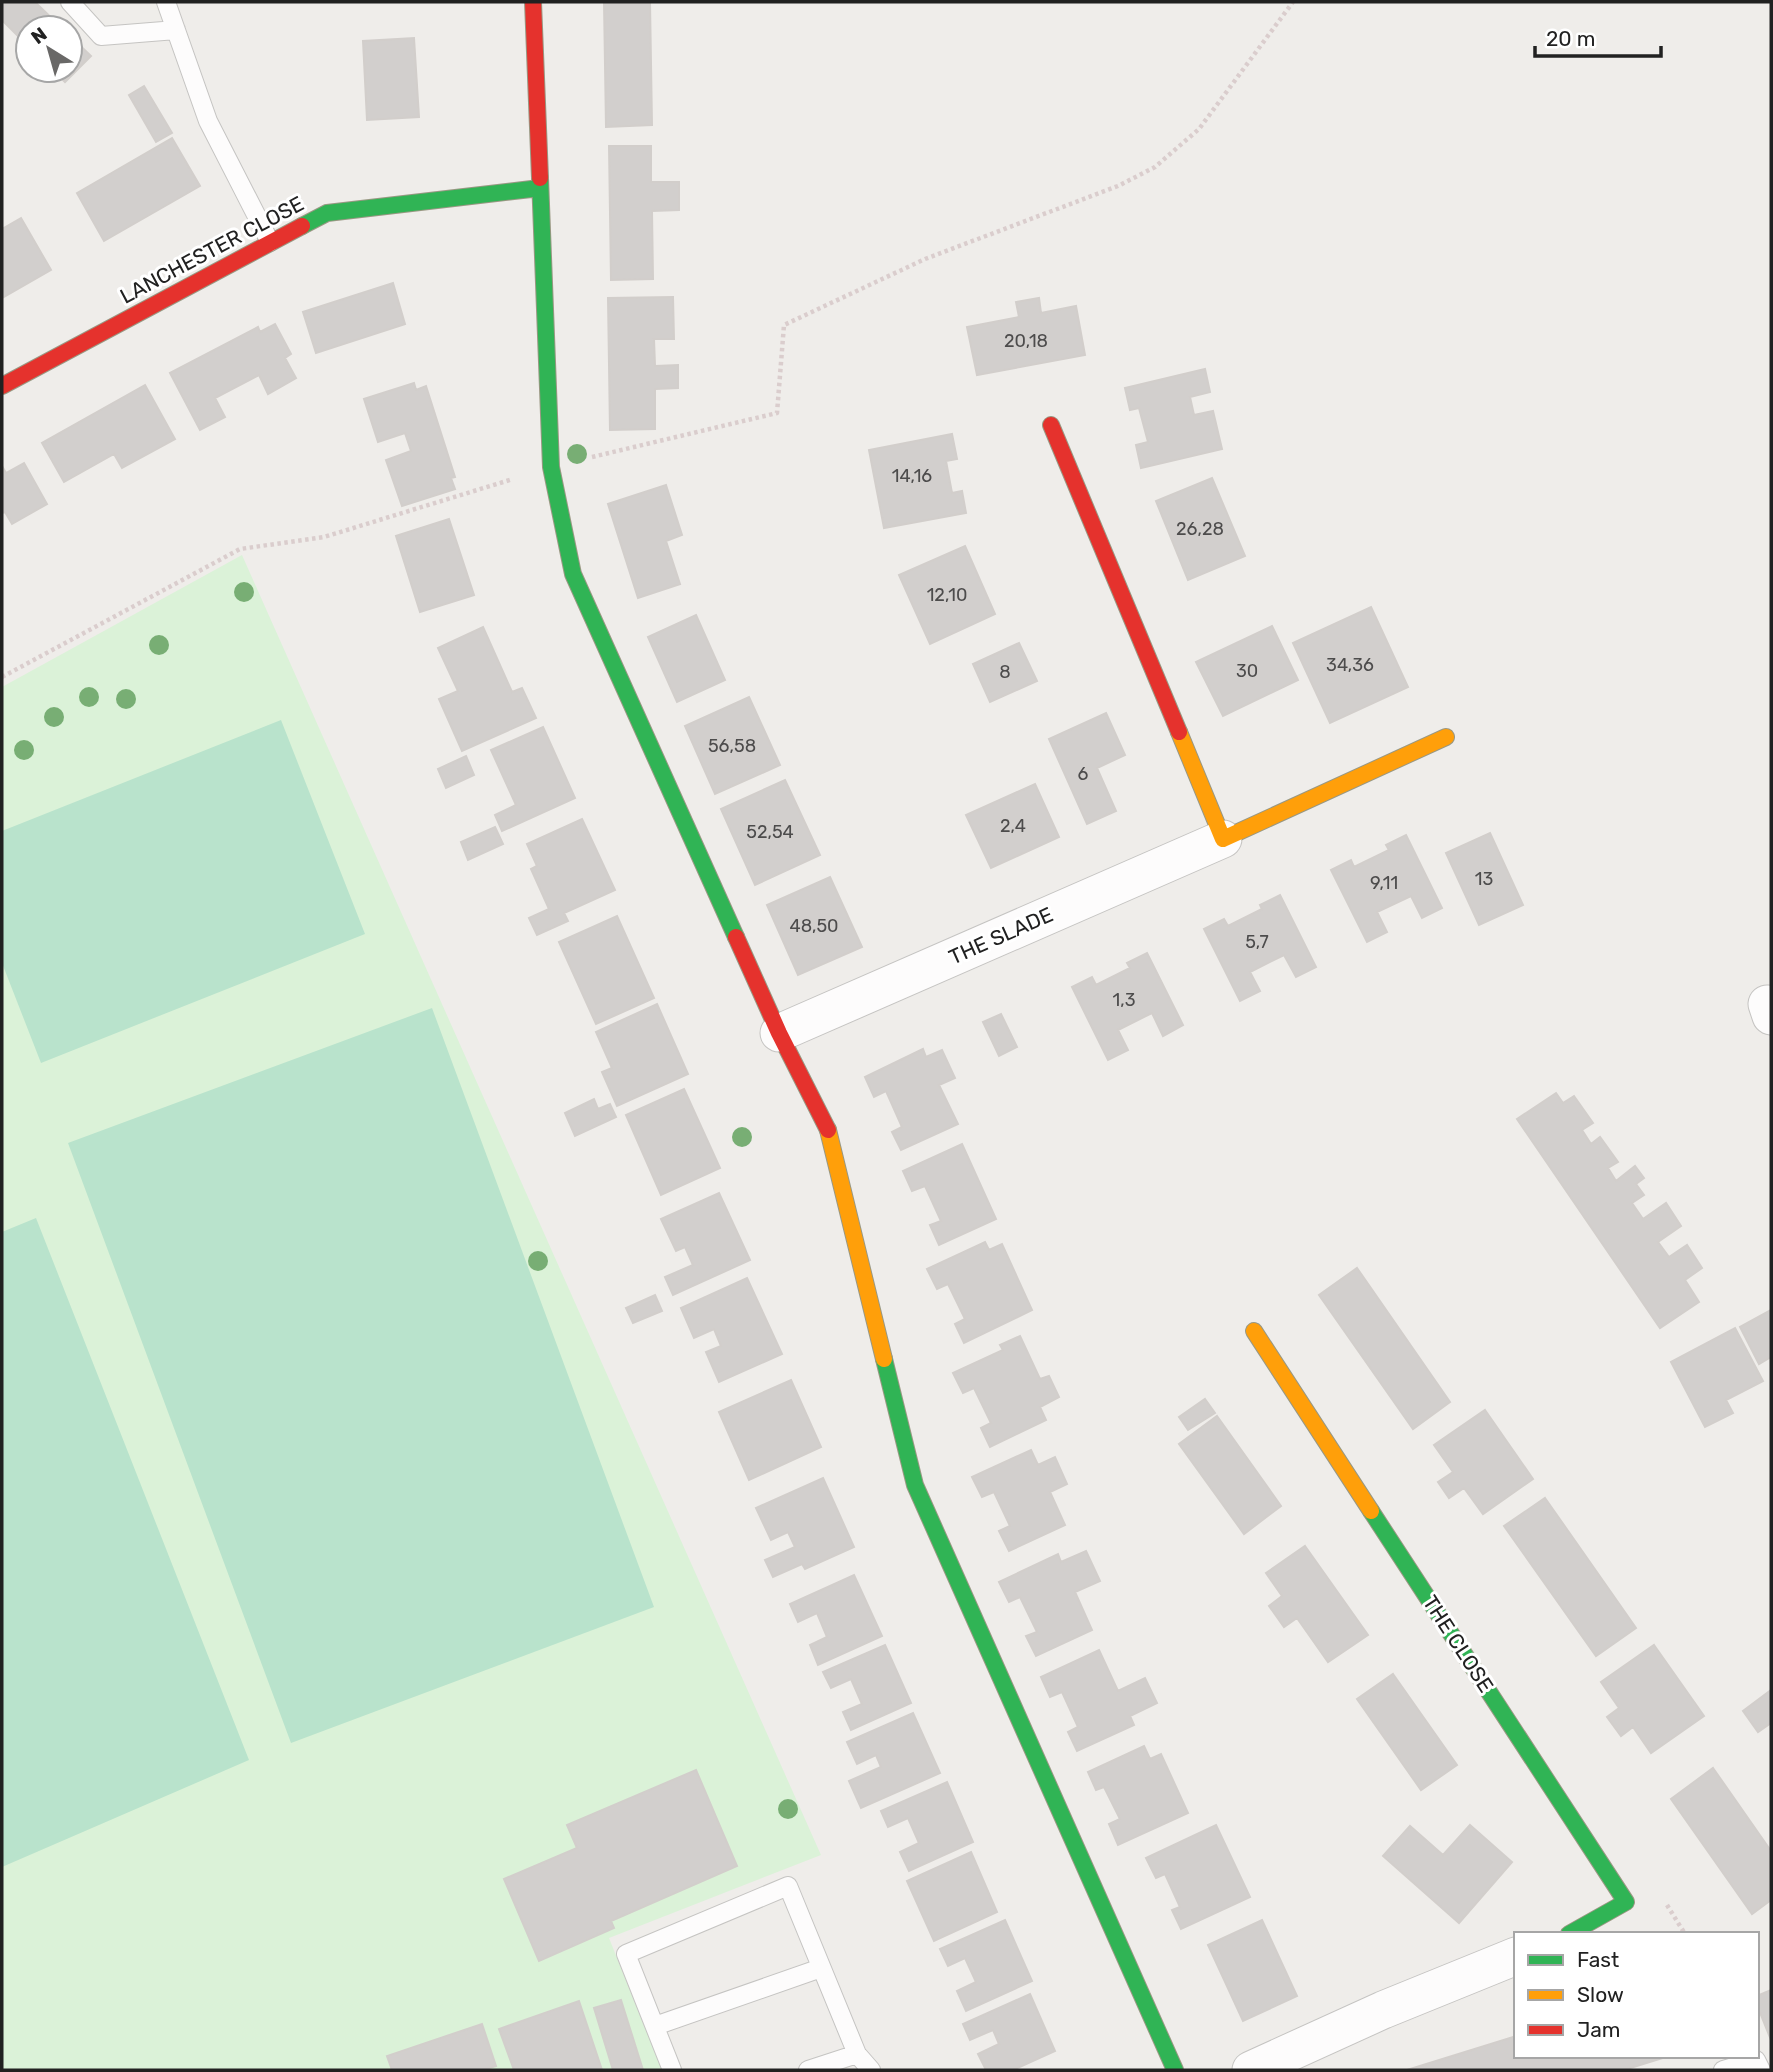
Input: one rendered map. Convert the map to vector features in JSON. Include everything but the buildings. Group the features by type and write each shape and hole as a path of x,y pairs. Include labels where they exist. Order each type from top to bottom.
{"street":[{"path":"533,2 551,467 573,574 779,1033 828,1130 915,1485 1175,2070"},
{"name":"LANCHESTER CLOSE","path":"2,386 327,213 540,188"},
{"path":"1051,425 1223,839"},
{"name":"THE SLADE","path":"779,1033 1223,839 1446,737"},
{"name":"THE CLOSE","path":"1254,1331 1626,1902 1573,1932"},
{"path":"1251,2070 1383,2010 1514,1957"}],"lane":[{"path":"70,2 101,36 176,30"},
{"path":"166,2 208,121 270,242"},
{"path":"671,2070 626,1954 788,1886 857,2054 871,2070"},
{"path":"655,2026 821,1968"},
{"path":"808,2070 857,2054"},
{"path":"1723,2070 1756,2060 1761,2070"}],"path":[{"path":"2,677 240,549 324,537 551,467 777,413 784,325 925,259 1118,186 1155,167 1199,129 1293,2"}],"green space":[{"path":"242,555 821,1855 609,1938 662,2070 2,2070 2,687"},
{"path":"281,720 365,934 41,1063 2,963 2,831"},
{"path":"432,1008 654,1607 291,1743 68,1143"},
{"path":"36,1218 249,1760 2,1867 2,1232"}],"traffic: fast":[{"path":"540,178 551,467 573,574 736,937"},
{"path":"302,226 327,213 540,188"},
{"path":"884,1359 915,1485 1175,2070"},
{"path":"1371,1511 1626,1902 1573,1932"}],"traffic: slow":[{"path":"1179,732 1223,839 1446,737"},
{"path":"828,1130 884,1359"},
{"path":"1254,1331 1371,1511"}],"traffic: jam":[{"path":"533,2 540,178"},
{"path":"2,386 302,226"},
{"path":"1051,425 1179,732"},
{"path":"736,937 779,1033 828,1130"}]}
